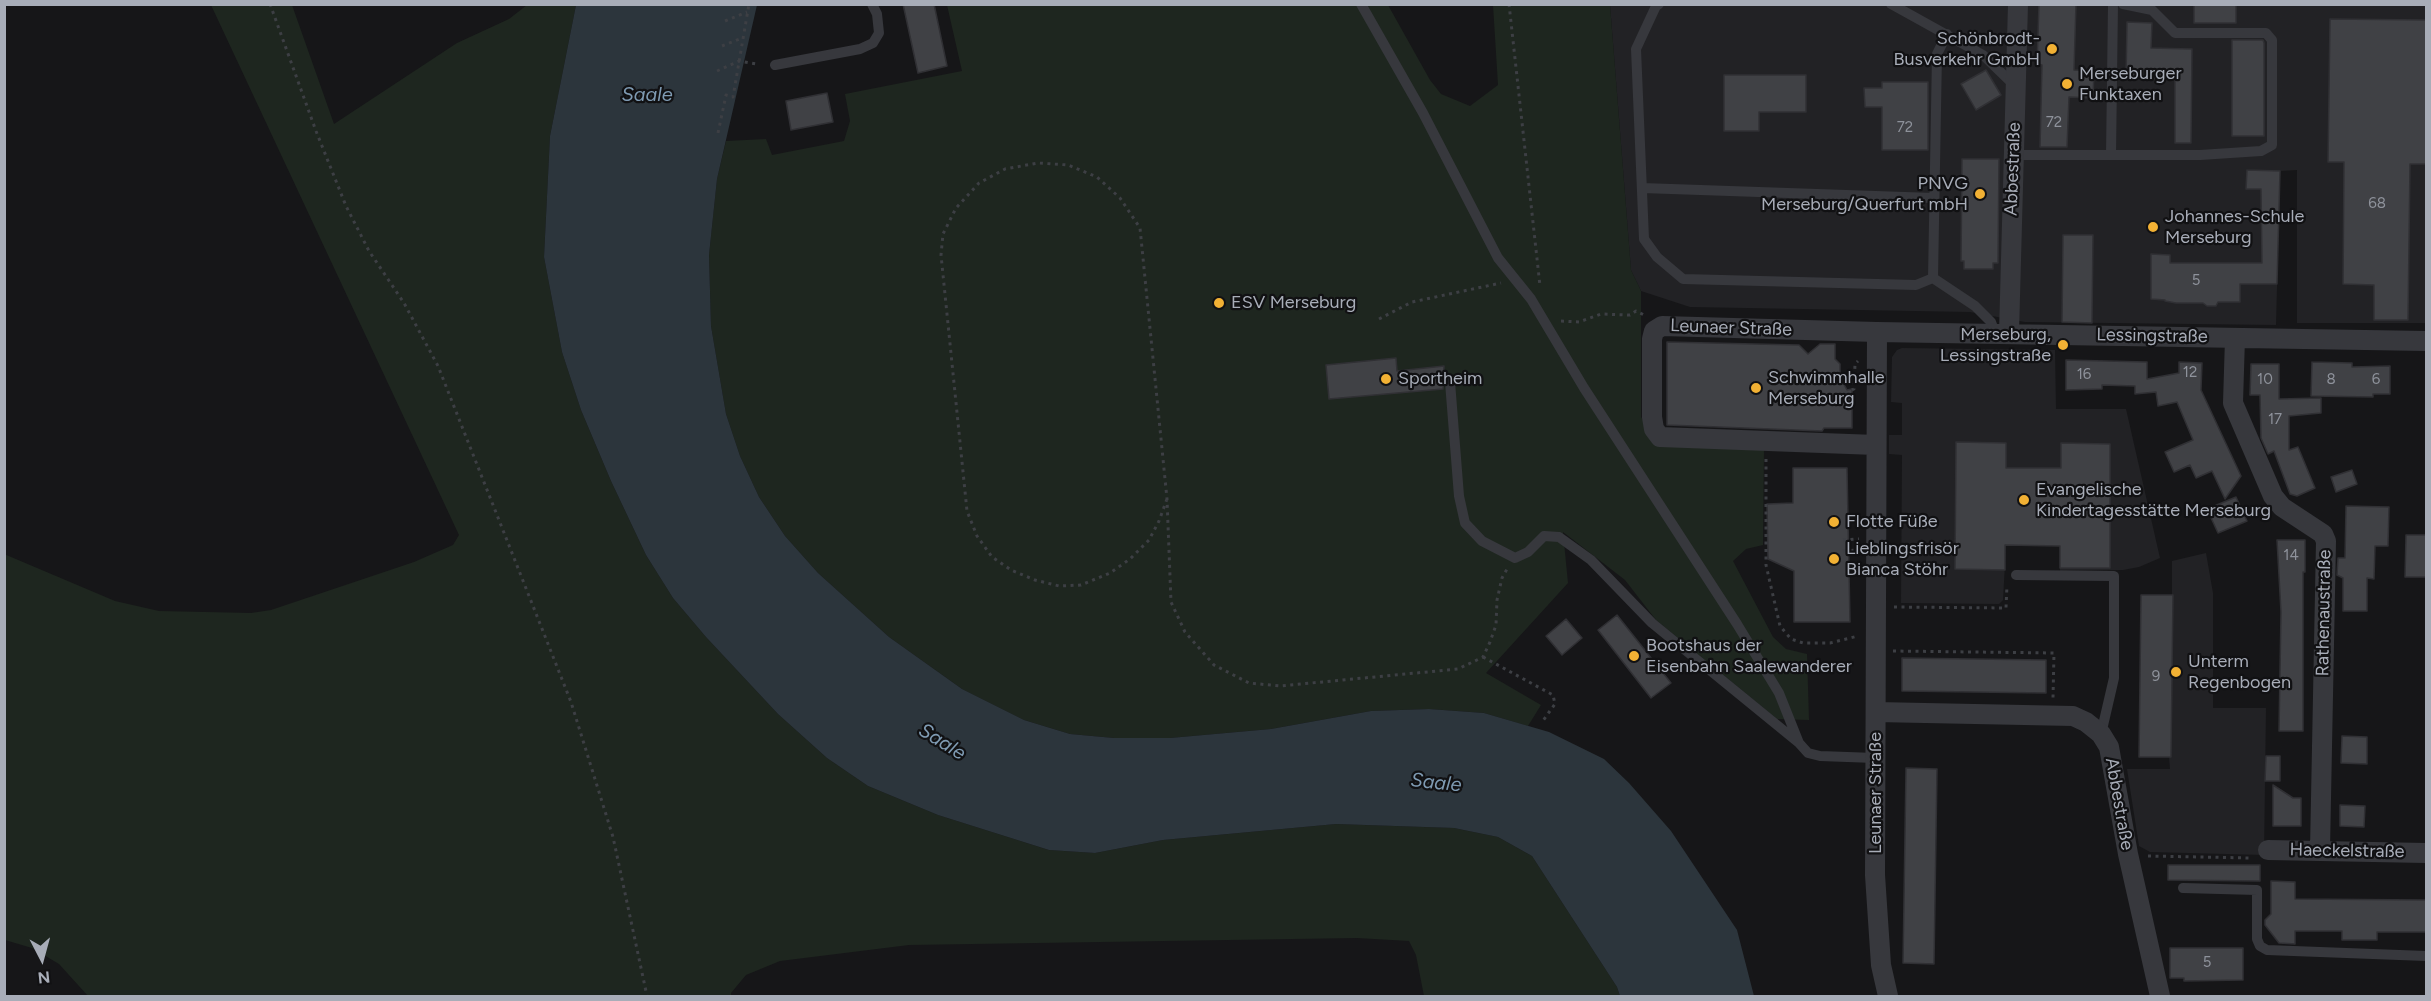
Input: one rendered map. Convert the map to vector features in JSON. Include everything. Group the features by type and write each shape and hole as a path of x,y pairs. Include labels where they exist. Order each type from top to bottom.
{"street":[{"name":"Abbestraße","path":"2002,333 2014,155 2018,4"},
{"name":"Leunaer Straße","path":"1876,445 1660,437 1654,429 1652,417 1652,339 1657,329 1662,326 1877,332 1876,445 1881,643 1876,712 1875,875 1881,965 1888,996"},
{"name":"Lessingstraße","path":"1877,332 2427,341"},
{"name":"Rathenaustraße","path":"2235,338 2233,403 2273,496 2277,503 2323,534 2326,541 2320,850"},
{"name":"Abbestraße","path":"1876,712 2073,716 2086,722 2101,734 2109,747 2128,854 2160,996"},
{"name":"Haeckelstraße","path":"2263,854 2320,850 2427,853"}],"lane":[{"path":"775,65 860,49 873,43 879,33 877,14 872,4"},
{"path":"1360,4 1419,105 1497,258 1531,299 1584,388 1773,683 1799,743"},
{"path":"1891,4 1983,54 2016,87"},
{"path":"2111,155 2113,4"},
{"path":"2014,155 2210,154 2261,151 2272,145 2272,40 2266,33 2175,33 2152,10 2123,4"},
{"path":"1656,5 1636,49 1644,239 1657,257 1683,279 1916,285 1933,278"},
{"path":"1933,278 1937,54 1947,34"},
{"path":"1642,188 1934,198"},
{"path":"1933,278 1975,306 2002,333"},
{"path":"1450,382 1459,496 1465,523 1482,540 1515,558 1528,552 1544,536 1559,537 1590,560 1652,623 1799,743 1808,753 1820,756 1875,758"},
{"path":"2016,574 2114,576 2114,678 2101,734"},
{"path":"2183,888 2257,890 2257,939 2260,946 2267,950 2427,956"}],"path":[{"path":"270,4 346,206 369,252 404,303 438,366 571,702 613,837 647,996"},
{"path":"718,133 726,95 733,97 749,4"},
{"path":"1509,4 1540,284 1541,318 1579,322 1601,314 1630,315 1636,311 1657,329"},
{"path":"725,21 747,12"},
{"path":"722,46 743,38"},
{"path":"717,70 739,61 756,64"},
{"path":"1167,499 1149,540 1130,559 1110,573 1081,585 1059,586 1035,580 1011,570 992,557 977,536 967,511 941,255 943,234 956,208 979,183 1005,169 1038,163 1068,165 1097,177 1120,198 1140,228 1167,499 1172,602 1185,632 1214,665 1250,683 1280,686 1458,669 1483,657 1496,625 1497,600 1502,578 1515,558"},
{"path":"1378,319 1412,302 1514,280"},
{"path":"1845,393 1858,393"},
{"path":"1766,442 1766,565 1780,626 1791,639 1803,643 1830,643 1864,635 1881,643 2054,653 2053,706"},
{"path":"1843,540 1865,539"},
{"path":"1886,607 2006,608 2007,585 2016,574"},
{"path":"1483,657 1553,695 1556,704 1542,722"},
{"path":"2148,856 2263,854"}],"shaded area":[{"path":"211,5 292,5 334,124 457,43 509,19 527,5 576,5 550,136 544,257 562,352 581,410 646,555 673,598 778,714 827,758 868,786 938,815 1049,850 1095,853 1163,840 1336,824 1454,828 1498,837 1532,856 1617,987 1620,996 1424,996 1416,955 1409,941 1357,938 909,945 780,961 746,975 731,996 88,996 59,964 32,948 5,940 4,554 115,601 159,611 251,613 271,610 414,562 453,545 459,535"},
{"path":"947,5 1388,5 1430,80 1441,94 1470,106 1498,85 1493,5 1610,5 1631,270 1641,291 1641,417 1657,441 1764,449 1763,545 1746,549 1733,561 1773,637 1786,649 1807,654 1809,720 1777,719 1656,620 1625,580 1563,532 1568,583 1486,673 1541,705 1528,726 1484,713 1429,709 1371,711 1271,729 1170,738 1114,738 1070,734 1024,720 962,689 889,637 818,573 785,536 759,497 740,456 726,414 711,326 709,255 717,179 726,141 766,139 772,155 844,141 850,121 845,94 962,71"},
{"path":"1610,5 2426,5 2426,323 2297,323 2297,170 2280,171 2276,325 2025,322 1970,312 1690,307 1641,291 1631,270"},
{"name":"Evangelische Kindertagesstätte Merseburg","path":"1902,348 2055,350 2056,409 2126,409 2160,558 2139,567 2123,570 2060,571 2060,546 2006,545 2003,600 1999,604 1901,603 1902,455 1889,454 1889,435 1902,435 1902,403 1891,402 1892,357 1897,350"},
{"name":"Unterm Regenbogen","path":"2206,553 2213,593 2213,708 2266,708 2264,855 2150,852 2139,846 2127,769 2170,769 2169,757 2139,757 2141,595 2172,595 2172,561"}],"water":[{"name":"Saale","path":"576,5 757,5 717,179 709,255 711,326 726,414 740,456 759,497 785,536 818,573 889,637 962,689 1024,720 1070,734 1114,738 1170,738 1271,729 1371,711 1429,709 1484,713 1549,732 1604,759 1629,783 1671,831 1737,930 1754,996 1620,996 1617,987 1532,856 1498,837 1454,828 1336,824 1163,840 1095,853 1049,850 938,815 868,786 827,758 778,714 673,598 646,555 581,410 562,352 544,257 550,136"}],"building":[{"path":"903,4 934,4 947,66 918,73"},
{"path":"2039,4 2076,4 2074,70 2094,71 2093,98 2069,97 2067,147 2040,147 2042,65 2037,64"},
{"path":"2194,4 2236,4 2236,23 2194,23"},
{"path":"2330,19 2427,20 2427,164 2410,164 2408,320 2374,320 2374,285 2343,284 2344,162 2328,162"},
{"path":"2127,22 2152,23 2151,48 2192,49 2191,143 2175,143 2175,79 2126,78"},
{"path":"2232,40 2263,40 2264,43 2264,136 2232,136"},
{"path":"1986,70 2001,95 1976,110 1961,84"},
{"path":"1724,75 1806,75 1806,112 1759,112 1759,131 1724,131"},
{"path":"1882,82 1928,82 1928,150 1882,150 1882,107 1865,107 1864,88 1882,88"},
{"path":"827,93 833,122 791,130 786,101"},
{"name":"PNVG Merseburg/Querfurt mbH","path":"1962,159 1999,159 1998,263 1993,263 1993,269 1964,269 1964,261 1961,261"},
{"path":"2247,170 2280,171 2277,284 2240,284 2240,302 2218,302 2216,306 2151,299 2151,254 2170,255 2170,263 2262,263 2261,189 2246,189"},
{"path":"2063,235 2093,235 2092,323 2062,322"},
{"name":"Schwimmhalle Merseburg","path":"1667,342 1799,345 1808,354 1820,344 1835,344 1835,359 1840,364 1840,377 1847,390 1852,389 1852,428 1824,428 1822,431 1667,425"},
{"name":"Sportheim","path":"1396,358 1397,371 1444,366 1443,389 1329,399 1326,365"},
{"path":"2066,360 2147,362 2147,379 2179,373 2179,362 2202,363 2201,390 2241,476 2225,499 2212,471 2196,478 2190,465 2174,472 2165,452 2193,440 2177,402 2158,406 2156,392 2135,394 2135,386 2102,385 2102,389 2066,390"},
{"path":"2312,362 2352,363 2352,367 2390,366 2390,394 2373,394 2373,397 2311,396"},
{"path":"2251,364 2279,364 2279,399 2321,398 2321,413 2289,416 2289,450 2298,447 2315,488 2297,496 2290,494 2274,451 2268,454 2261,438 2260,395 2250,395"},
{"path":"1956,442 2006,443 2006,468 2061,468 2061,443 2110,444 2110,568 2060,568 2060,546 2005,545 2005,570 1955,569"},
{"path":"1793,468 1847,468 1850,622 1794,622 1794,571 1768,559 1767,504 1793,503"},
{"path":"2352,470 2357,484 2336,492 2331,477"},
{"path":"2236,497 2247,521 2218,533 2207,509"},
{"path":"2346,506 2389,507 2388,546 2375,546 2374,579 2367,578 2367,611 2343,611 2343,578 2337,575 2338,558 2345,558"},
{"path":"2406,535 2427,535 2427,577 2405,577"},
{"path":"2277,540 2305,540 2303,731 2279,731 2281,612"},
{"path":"2141,595 2173,595 2171,757 2139,757"},
{"name":"Bootshaus der Eisenbahn Saalewanderer","path":"1617,615 1671,683 1651,698 1598,630"},
{"path":"1566,619 1582,638 1562,655 1546,636"},
{"path":"1902,658 2046,660 2046,693 1902,691"},
{"path":"2342,736 2367,737 2367,764 2341,763"},
{"path":"2266,756 2280,756 2280,781 2265,781"},
{"path":"1906,768 1937,769 1934,964 1903,963"},
{"path":"2273,785 2293,798 2301,798 2301,826 2273,826"},
{"path":"2340,805 2365,806 2364,827 2340,826"},
{"path":"2168,865 2260,865 2260,881 2168,880"},
{"path":"2271,881 2295,882 2295,899 2427,900 2427,932 2377,932 2377,940 2342,940 2342,931 2295,931 2295,944 2279,943 2265,925 2265,920 2271,914"},
{"path":"2170,948 2243,948 2243,980 2184,981 2184,978 2170,978"}],"place":[{"name":"Schönbrodt- Busverkehr GmbH","path":"2052,49"},
{"name":"Merseburger Funktaxen","path":"2067,84"},
{"name":"PNVG Merseburg/Querfurt mbH","path":"1980,194"},
{"name":"Johannes-Schule Merseburg","path":"2153,227"},
{"name":"ESV Merseburg","path":"1219,303"},
{"name":"Merseburg, Lessingstraße","path":"2063,345"},
{"name":"Sportheim","path":"1386,379"},
{"name":"Schwimmhalle Merseburg","path":"1756,388"},
{"name":"Evangelische Kindertagesstätte Merseburg","path":"2024,500"},
{"name":"Flotte Füße","path":"1834,522"},
{"name":"Lieblingsfrisör Bianca Stöhr","path":"1834,559"},
{"name":"Bootshaus der Eisenbahn Saalewanderer","path":"1634,656"},
{"name":"Unterm Regenbogen","path":"2176,672"}]}
